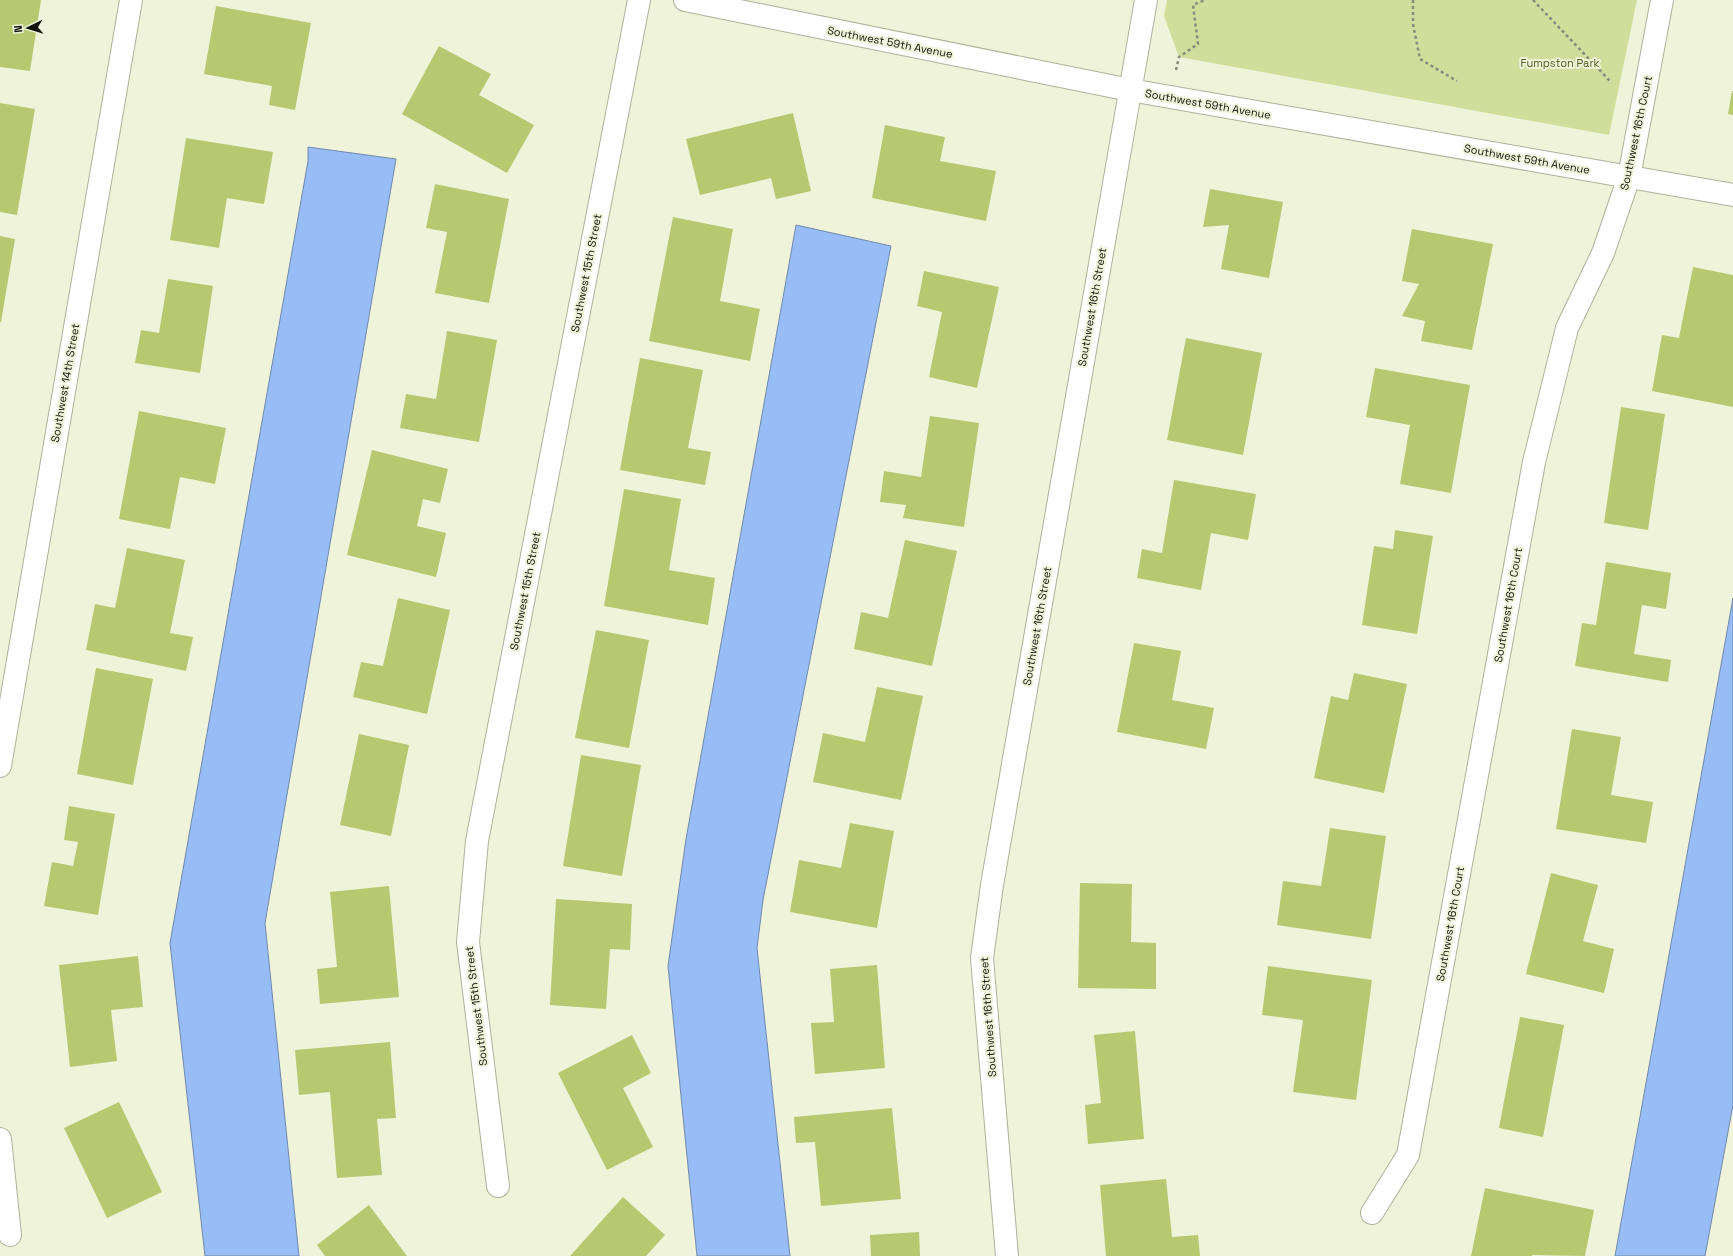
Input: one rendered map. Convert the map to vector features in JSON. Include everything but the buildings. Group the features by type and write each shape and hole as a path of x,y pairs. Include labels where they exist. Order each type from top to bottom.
{"street":[{"name":"Southwest 14th Street","path":"0,766 131,0"},
{"name":"Southwest 15th Street","path":"498,1186 468,942 477,841 639,0"},
{"name":"Southwest 59th Avenue","path":"685,0 1170,98 1733,195"},
{"name":"Southwest 16th Street","path":"1007,1256 982,958 992,885 1146,0"},
{"name":"Southwest 16th Court","path":"1372,1213 1408,1155 1534,462 1567,328 1603,254 1629,177 1662,0"},
{"path":"0,1139 10,1235"}],"path":[{"path":"1170,98 1179,57 1198,44 1193,5 1205,0"},
{"path":"1412,0 1413,24 1420,59 1457,82"},
{"path":"1533,0 1610,81"}],"green space":[{"name":"Fumpston Park","path":"1167,0 1637,0 1609,135 1179,57 1164,16"}],"water":[{"path":"308,147 396,159 265,923 299,1256 205,1256 170,943 308,161"},
{"path":"796,225 891,246 763,900 757,948 790,1256 697,1256 668,966 686,839"},
{"path":"1733,598 1733,1105 1705,1256 1615,1256"}]}
